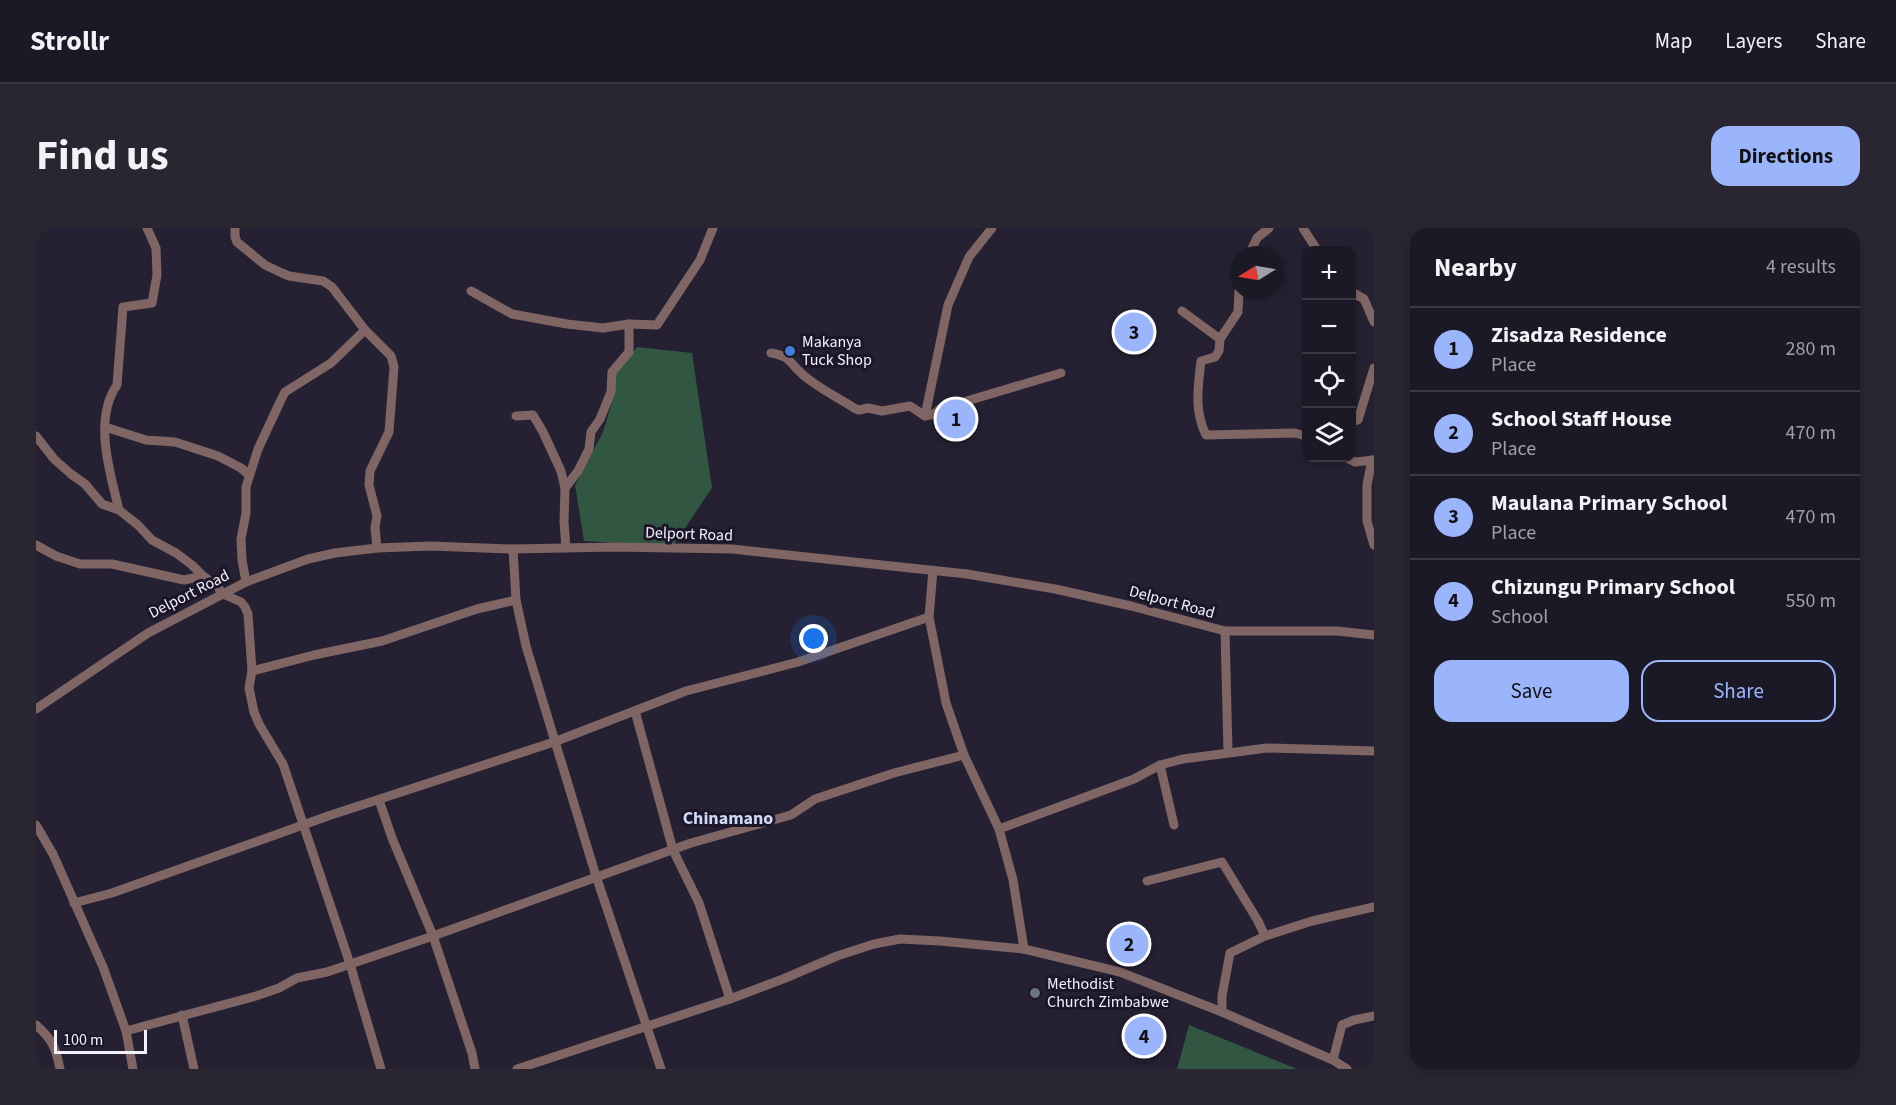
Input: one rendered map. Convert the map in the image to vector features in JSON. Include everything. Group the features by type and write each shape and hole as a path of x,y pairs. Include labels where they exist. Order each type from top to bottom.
{"street":[{"path":"119,510 107,458 105,428 110,395 117,385 123,307 152,303 157,274 156,248 147,228"},
{"path":"235,228 237,242 265,265 289,276 323,281 332,287 365,330 391,356 394,367 389,432 370,471 369,485 377,516 375,527 377,548"},
{"path":"471,291 512,314 603,328 629,324 657,325 700,260 713,228"},
{"path":"925,416 948,305 969,257 992,228"},
{"path":"1253,246 1257,238 1269,228"},
{"path":"1303,228 1314,246"},
{"path":"1356,294 1364,299 1374,322"},
{"path":"1239,300 1238,312 1220,339 1219,351 1215,357 1201,361 1197,406 1198,416 1206,435 1295,433 1302,435"},
{"path":"1182,310 1220,339"},
{"path":"565,488 578,471 589,448 591,432 600,419 611,392 612,372 629,352 629,324"},
{"path":"246,582 241,539 246,513 246,487 258,449 285,392 331,363 365,330"},
{"path":"771,353 781,354 793,362 801,373 854,408 882,411 910,406 925,416 934,414 940,409 1061,373"},
{"path":"1356,420 1374,368"},
{"path":"516,416 533,415 556,462 565,488 566,548"},
{"path":"105,428 146,440 175,442 218,456 249,475"},
{"path":"36,436 54,459 85,484 102,504 119,510 152,540 176,553 217,586 223,594 241,602 245,607 248,614 252,671 249,688 254,712 283,764 350,964 381,1069"},
{"path":"1356,462 1373,460 1367,485 1366,521 1374,545"},
{"path":"36,545 56,556 80,564 112,564 184,580 203,576"},
{"name":"Delport Road","path":"36,709 148,633 246,582 308,559 377,548 430,546 513,549 615,547 732,549 933,570 1055,589 1225,631 1337,631 1374,634"},
{"path":"513,549 516,600 526,646 596,876 661,1069"},
{"path":"933,570 928,617 945,703 964,755 999,830 1013,880 1024,949"},
{"path":"252,671 382,641 477,609 516,600"},
{"path":"74,903 112,893 303,825 554,742 699,687 746,677 798,662 928,617"},
{"path":"1225,631 1228,752"},
{"path":"635,711 673,850 699,903 730,999"},
{"path":"999,830 1134,779 1160,765 1183,759 1267,748 1374,751"},
{"path":"126,1031 256,996 279,988 297,978 327,972 433,936 691,843 791,815 815,799 894,773 964,755"},
{"path":"1160,765 1174,825"},
{"path":"379,800 392,838 433,936 472,1053 475,1069"},
{"path":"36,825 53,854 103,967 126,1031 133,1069"},
{"path":"1147,881 1222,862 1258,921 1264,936"},
{"path":"1222,1012 1222,996 1230,953 1264,936 1312,921 1374,907"},
{"path":"517,1069 730,999 837,956 874,944 900,939 1024,949 1120,972 1222,1012 1332,1060 1347,1069"},
{"path":"182,1015 194,1069"},
{"path":"1332,1060 1342,1025 1374,1016"},
{"path":"36,1025 50,1038 58,1056 60,1069"}],"green space":[{"path":"637,347 692,353 712,488 673,546 584,541 575,485 603,432 612,402 616,373"},
{"path":"1189,1025 1297,1069 1177,1069"}],"place":[{"name":"Maulana Primary School","path":"1134,332"},
{"name":"Makanya Tuck Shop","path":"790,351"},
{"name":"Zisadza Residence","path":"956,419"},
{"name":"School Staff House","path":"1129,944"},
{"name":"Methodist Church Zimbabwe","path":"1035,993"},
{"name":"Chizungu Primary School","path":"1144,1036"}],"district":[{"name":"Chinamano","path":"728,818"}]}
